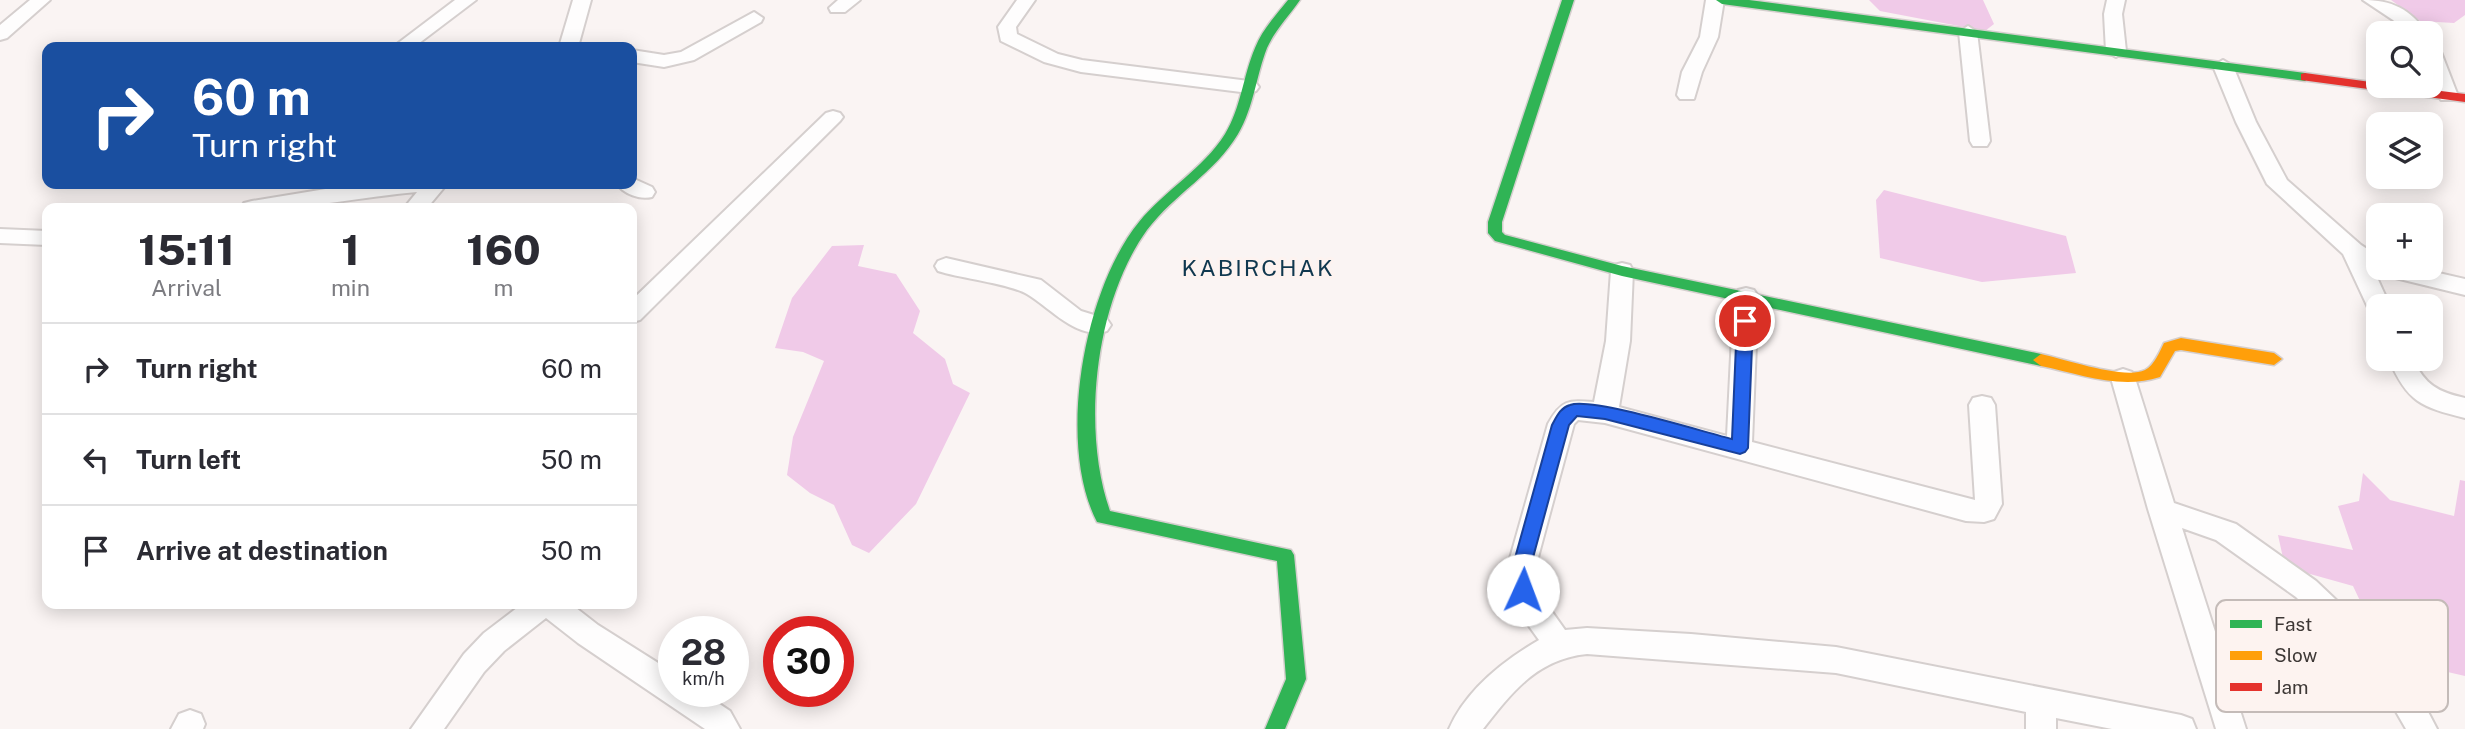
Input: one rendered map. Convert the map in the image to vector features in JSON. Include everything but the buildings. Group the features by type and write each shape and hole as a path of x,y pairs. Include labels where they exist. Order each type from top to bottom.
{"street":[{"path":"0,34 41,0"},
{"path":"409,42 467,0"},
{"path":"575,42 582,0"},
{"path":"1026,0 1007,27 1008,37 1051,58 1081,66 1249,87"},
{"path":"1275,729 1296,678 1285,555 1103,517 1097,510 1090,474 1090,418 1091,380 1099,325 1134,238 1230,135 1242,111 1268,34 1294,0"},
{"path":"1567,0 1551,57 1524,127 1495,222 1496,233 1500,238 1622,271 2123,378 2141,378 2153,374 2160,369 2170,347 2180,344 2274,359"},
{"path":"1687,95 1692,72 1709,37 1715,0"},
{"path":"1722,0 2456,97"},
{"path":"2116,0 2113,14 2116,51"},
{"path":"2372,0 2405,21"},
{"path":"637,57 675,60 687,56 754,18"},
{"path":"1968,32 1980,141"},
{"path":"2223,66 2246,122 2278,184 2353,250 2366,258"},
{"path":"2443,74 2456,97"},
{"path":"637,309 833,117"},
{"path":"283,203 372,189"},
{"path":"419,203 430,189"},
{"path":"0,236 42,238"},
{"path":"2353,250 2373,294"},
{"path":"946,267 1033,286 1062,310 1099,325"},
{"path":"1605,413 1618,341 1622,271"},
{"path":"2436,280 2465,287"},
{"path":"1740,448 1746,296"},
{"path":"2406,371 2410,382 2420,394 2465,408"},
{"path":"2123,378 2161,509 2216,679"},
{"path":"1558,644 1531,606 1519,576 1561,425 1566,415 1574,410 1605,413 1966,510 1984,511 1989,504 1982,405"},
{"path":"2161,509 2227,532 2317,600"},
{"path":"426,729 474,663 494,642 537,609"},
{"path":"556,609 588,634 658,680"},
{"path":"1464,729 1496,689 1518,668 1558,644 1587,641 1691,646 1836,660 2041,715 2181,729"},
{"path":"698,707 719,721 725,729"},
{"path":"2226,712 2231,729"},
{"path":"2413,712 2422,729"}],"shaded area":[{"path":"1869,0 1983,0 1994,24 1985,31 1880,11"},
{"path":"2391,0 2465,0 2465,15 2454,23 2420,21"},
{"path":"1884,190 2066,236 2076,273 1982,282 1880,258 1876,200"},
{"path":"864,245 858,266 896,274 920,311 913,333 945,359 953,384 970,393 916,504 869,553 852,545 834,505 810,493 787,475 793,437 824,361 803,352 775,348 792,298 832,246"},
{"path":"2363,473 2390,500 2454,516 2460,480 2465,481 2465,676 2448,672 2448,600 2360,600 2353,586 2285,567 2278,535 2353,550 2338,506 2359,501"}],"traffic: fast":[{"path":"1275,729 1296,679 1285,555 1103,517 1093,487 1087,450 1087,410 1099,326 1125,253 1143,226 1201,171 1231,134 1241,114 1261,48 1294,0"},
{"path":"1568,0 1495,222 1495,233 1500,238 1622,271 2041,360"},
{"path":"1722,0 2305,77"}],"traffic: slow":[{"path":"2041,360 2123,378 2154,373 2170,347 2181,344 2274,359"}],"traffic: jam":[{"path":"2305,77 2465,98"}],"district":[{"name":"KABIRCHAK","path":"1258,268"}],"route":[{"path":"1523,590 1519,576 1566,415 1574,410 1605,413 1740,448 1745,321"}]}
